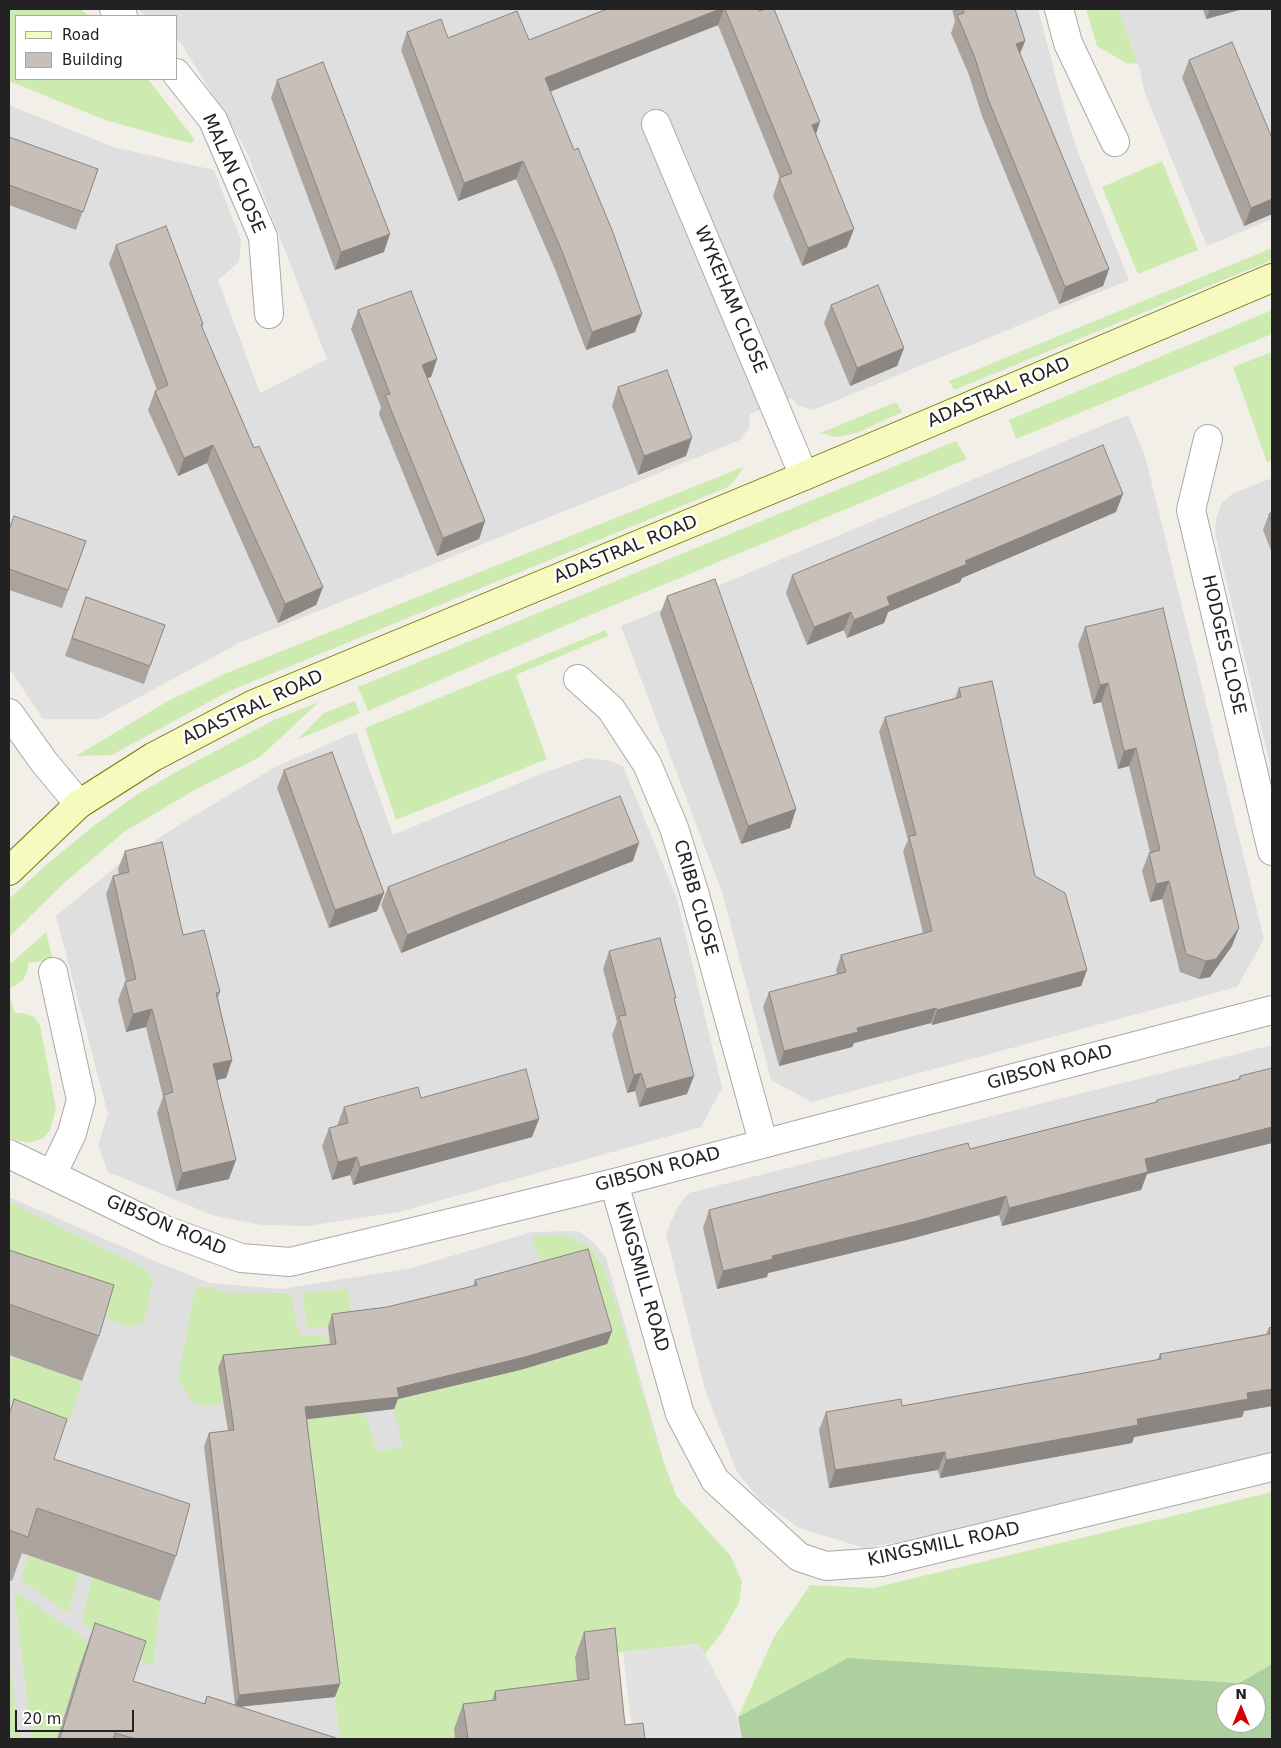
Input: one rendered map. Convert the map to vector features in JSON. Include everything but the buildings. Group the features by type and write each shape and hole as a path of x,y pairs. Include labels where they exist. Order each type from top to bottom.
{"street":[{"path":"1059,9 1068,43 1115,142"},
{"name":"MALAN CLOSE","path":"178,76 213,120 263,237 269,314"},
{"name":"WYKEHAM CLOSE","path":"656,124 804,476"},
{"name":"ADASTRAL ROAD","path":"9,871 79,804 153,757 254,704 804,476 1272,278"},
{"name":"HODGES CLOSE","path":"1208,439 1191,510 1272,851"},
{"name":"CRIBB CLOSE","path":"578,679 611,710 647,764 674,828 695,895 763,1142"},
{"path":"9,713 79,804"},
{"path":"52,1175 72,1134 81,1100 53,972"},
{"name":"GIBSON ROAD","path":"9,1154 165,1230 241,1258 290,1262 614,1182 1272,1010"},
{"name":"KINGSMILL ROAD","path":"614,1182 680,1414 715,1480 798,1558 826,1566 882,1562 1272,1468"}],"shaded area":[{"path":"137,9 1038,9 1063,105 1078,152 1129,280 813,410 797,405 792,398 750,414 749,428 740,440 239,643 99,719 43,719 9,668 9,105 113,147 214,170 241,240 239,262 218,280 260,393 327,359 246,150 181,43 178,41 178,15 145,15"},
{"path":"1118,9 1272,9 1272,219 1207,246 1145,93 1138,63"},
{"path":"1128,415 1145,456 1264,939 1237,987 812,1102 771,1080 723,895 621,626"},
{"path":"1272,478 1272,773 1215,533 1216,519 1221,504 1232,494"},
{"path":"356,732 393,835 543,773 586,758 610,761 623,766 677,899 722,1088 701,1127 399,1212 308,1226 262,1225 215,1216 108,1172 98,1146 108,1114 56,916 118,865 179,825 275,767"},
{"path":"1272,1045 1272,1453 947,1533 865,1548 799,1528 760,1500 737,1472 705,1390 666,1234 677,1208 689,1193"},
{"path":"9,1197 157,1262 210,1283 282,1289 411,1268 532,1232 578,1231 594,1243 606,1258 664,1463 310,1504 340,1739 9,1739"},
{"path":"697,1644 705,1654 738,1717 742,1739 633,1739 623,1652"}],"green space":[{"path":"9,9 80,9 88,15 15,15 15,80 149,80 195,140 191,143 177,140 105,120 9,81"},
{"path":"1086,9 1118,9 1138,63 1128,64 1097,46"},
{"path":"1162,161 1198,250 1138,274 1102,187"},
{"path":"1272,248 1272,260 954,390 949,381"},
{"path":"1272,310 1272,334 1016,439 1009,420"},
{"path":"1272,352 1272,460 1267,462 1233,367"},
{"path":"896,402 902,412 857,433 836,437 820,433"},
{"path":"956,441 967,459 583,618 368,711 358,687"},
{"path":"743,467 737,478 728,487 227,692 112,755 76,756 168,701 227,673"},
{"path":"606,630 608,636 516,675 547,759 396,820 365,728"},
{"path":"355,701 360,713 297,740 324,713"},
{"path":"319,702 260,757 191,792 124,832 63,884 9,937 9,899 91,828 136,795 178,771 274,720"},
{"path":"46,932 53,960 28,963 27,972 23,980 9,989 9,965"},
{"path":"9,994 15,1013 24,1013 34,1017 40,1025 56,1109 50,1130 44,1138 29,1143 9,1138"},
{"path":"9,1202 146,1269 153,1280 144,1321 134,1327 122,1325 9,1266"},
{"path":"541,1235 568,1236 589,1247 604,1267 664,1463 677,1497 730,1555 742,1581 739,1603 721,1634 705,1654 697,1644 575,1657 580,1705 489,1739 340,1739 310,1504 218,1368 223,1404 205,1406 194,1403 178,1381 194,1293 199,1287 208,1287 230,1293 291,1293 298,1331 302,1336 324,1336 330,1340 331,1355 368,1422 377,1452 403,1447 392,1401 541,1363 543,1273 532,1237"},
{"path":"347,1289 353,1324 309,1328 306,1323 303,1293"},
{"path":"12,1356 82,1381 69,1423 9,1401 9,1368"},
{"path":"1272,1492 1272,1664 1239,1683 949,1665 738,1717 774,1637 810,1585 873,1588"},
{"path":"28,1555 79,1573 68,1613 21,1580"},
{"path":"92,1577 160,1601 153,1666 139,1661 82,1622"},
{"path":"14,1590 134,1673 79,1668 57,1739 32,1739"},
{"path":"9,1657 18,1732 20,1739 9,1739"},
{"path":"848,1658 1239,1683 1272,1664 1272,1739 742,1739 738,1717"}]}
